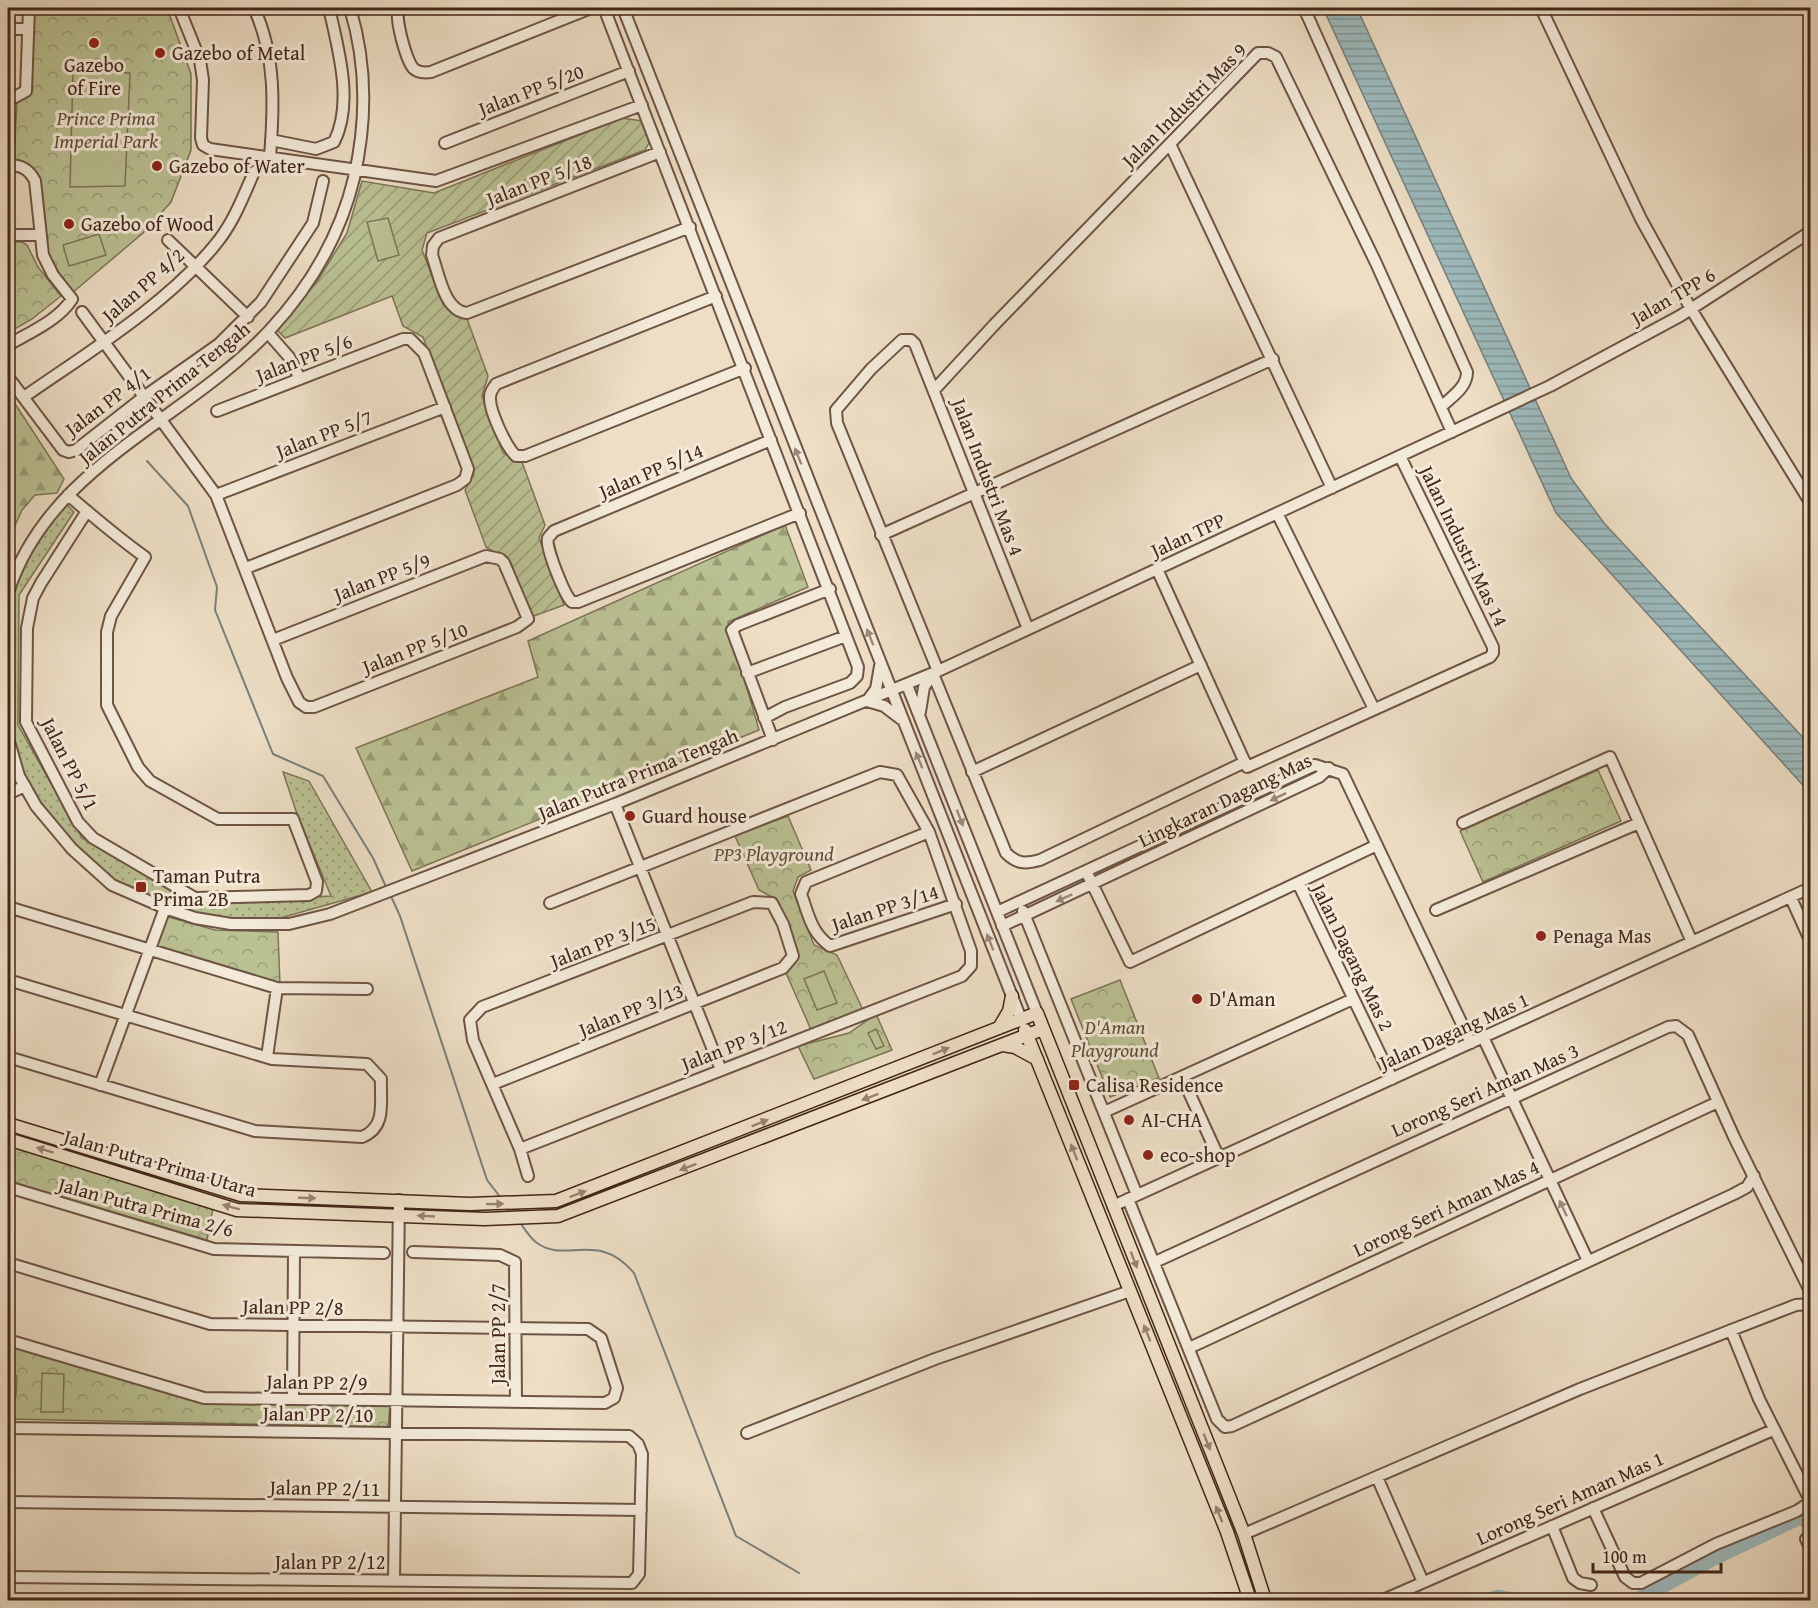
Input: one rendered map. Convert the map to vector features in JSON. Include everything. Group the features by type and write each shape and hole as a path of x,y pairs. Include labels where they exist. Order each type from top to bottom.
{"main road":[{"path":"999,1028 1009,1011 1012,996"},
{"path":"1037,1013 1244,1534 1264,1599 1211,1600"},
{"name":"Jalan Putra Prima Utara","path":"8,1124 241,1195 521,1204 571,1197 1037,1013"},
{"path":"1021,1019 1227,1532 1250,1600"},
{"name":"Jalan Putra Prima Utara","path":"8,1139 237,1210 484,1219 558,1216 579,1210 1043,1029"},
{"path":"1003,1045 1015,1047 1037,1059"}],"street":[{"path":"11,97 26,91 29,8"},
{"path":"179,8 201,70 203,145 210,149 436,181 642,105"},
{"path":"254,8 271,61 274,99 270,157"},
{"path":"271,140 316,149 334,142 340,131 343,93 338,51 329,8"},
{"name":"Jalan Putra Prima Tengah","path":"8,593 31,537 68,495 161,418 215,378 267,333 294,302 335,236 363,136 362,56 350,8"},
{"path":"399,8 396,13 397,22 413,67 422,73 431,72 591,8"},
{"path":"604,8 745,368 858,667 857,676 850,683 785,707 764,718"},
{"path":"623,8 1021,1019"},
{"path":"1304,8 1467,372 1467,380 1463,386 1441,407"},
{"path":"1541,8 1629,197 1691,309 1810,502"},
{"path":"8,29 28,29"},
{"name":"Jalan Industri Mas 9","path":"935,389 994,325 1258,53 1268,53 1276,57 1376,263 1452,432"},
{"name":"Jalan PP 5/20","path":"445,142 629,71"},
{"path":"1170,144 1332,488"},
{"name":"Jalan PP 5/18","path":"660,152 439,238 433,246 432,255 451,306 458,312 467,313 690,227"},
{"path":"8,165 17,165 30,171 35,181 39,235 43,255 53,275 72,299 69,305 35,330 8,345"},
{"name":"Jalan PP 4/2","path":"24,396 136,319 193,267 215,245 232,220 254,172"},
{"name":"Jalan PP 4/1","path":"24,396 63,450 69,452 76,450 145,396 219,344 261,302 303,242 313,223 323,181"},
{"name":"Jalan TPP 6","path":"1484,417 1550,386 1691,309 1810,232"},
{"path":"8,235 39,235"},
{"path":"168,240 193,267 248,316"},
{"path":"716,296 496,384 490,391 489,400 508,449 516,456 525,456 745,368"},
{"path":"82,312 216,495 273,640"},
{"path":"267,333 289,357 300,379"},
{"name":"Jalan PP 5/6","path":"218,411 403,339 415,342 424,353 445,407"},
{"name":"Jalan Industri Mas 4","path":"881,535 837,423 836,410 871,369 902,340 911,340 935,389 1028,629"},
{"path":"1245,762 1040,860 1027,864 1014,861 1006,853 972,772 936,673 881,535 1273,359"},
{"path":"8,377 24,396"},
{"path":"246,568 462,483 468,469 445,407"},
{"name":"Jalan PP 5/7","path":"216,495 445,407"},
{"name":"Jalan TPP","path":"892,692 1484,417"},
{"name":"Jalan PP 5/14","path":"771,440 554,531 548,537 547,547 566,595 572,602 578,602 800,513"},
{"name":"Jalan Industri Mas 14","path":"1374,709 1493,653 1400,456"},
{"path":"68,495 87,511"},
{"name":"Jalan PP 5/1","path":"87,511 146,558 111,616 106,642 107,705 138,767 150,781 218,819 293,819 317,882 316,891 309,895 195,898 93,838 78,822 26,722 27,628 33,598 40,583 87,511"},
{"path":"1157,569 1247,767 1374,709 1277,513"},
{"name":"Jalan PP 5/9","path":"273,640 486,556 500,559 504,563 528,619"},
{"path":"773,740 732,630 738,625 830,589"},
{"name":"Jalan PP 5/10","path":"273,640 298,702 306,707 314,707 517,627 528,619"},
{"path":"747,672 846,636"},
{"path":"881,664 880,680 867,701 884,706 903,721"},
{"path":"972,772 1201,665"},
{"path":"920,716 924,687 936,673"},
{"path":"907,685 1037,1013"},
{"name":"Jalan Putra Prima Tengah","path":"165,908 195,918 231,924 289,924 330,914 615,804 892,692"},
{"path":"8,738 19,776 36,806 72,849 112,885 165,908 100,1085"},
{"path":"1463,824 1610,757 1692,942"},
{"name":"Lingkaran Dagang Mas","path":"996,912 1315,765 1329,768"},
{"path":"1329,768 1343,774 1471,1043"},
{"name":"Lingkaran Dagang Mas","path":"1002,926 1319,777 1329,768"},
{"path":"550,903 880,772 897,775 929,832 956,904"},
{"path":"8,794 25,786"},
{"path":"615,804 721,1070"},
{"path":"1436,910 1639,823"},
{"name":"Jalan PP 3/14","path":"929,832 806,882 801,894 808,913 817,937 830,946 956,904"},
{"path":"1086,871 1130,962 1377,845"},
{"name":"Jalan Dagang Mas 2","path":"1298,883 1392,1079"},
{"name":"Jalan Dagang Mas 1","path":"1113,1206 1810,888"},
{"path":"1791,898 1810,940"},
{"name":"Jalan PP 3/15","path":"493,1084 473,1040 470,1020 482,1007 753,902 772,903 783,924 793,956 783,969"},
{"path":"1020,902 1104,1112 1155,1262 1217,1419 1222,1426 1232,1426 1734,1194 1747,1187 1754,1176"},
{"name":"Jalan PP 3/12","path":"520,1149 962,976 971,966 970,951 956,904"},
{"path":"8,907 278,988 367,989"},
{"name":"Jalan PP 3/13","path":"493,1084 783,969"},
{"path":"8,980 267,1057 366,1064 381,1079 379,1125 372,1133 362,1137 255,1131 8,1057"},
{"path":"267,1057 278,988"},
{"path":"1104,1112 1353,999"},
{"name":"Lorong Seri Aman Mas 3","path":"1155,1262 1511,1098 1668,1027 1676,1026 1688,1035 1810,1291"},
{"path":"1483,1037 1588,1261"},
{"path":"1182,1077 1219,1158"},
{"path":"493,1084 520,1149 528,1176"},
{"name":"Lorong Seri Aman Mas 4","path":"1189,1348 1718,1102"},
{"name":"Jalan Putra Prima 2/6","path":"8,1187 214,1249 384,1254"},
{"path":"394,1580 399,1200"},
{"path":"293,1399 294,1252"},
{"name":"Jalan PP 2/7","path":"413,1252 508,1257 515,1262 517,1269 516,1402"},
{"name":"Jalan PP 2/8","path":"8,1263 210,1324 588,1329 601,1338 616,1382"},
{"path":"747,1433 935,1359 1130,1291"},
{"path":"1244,1534 1580,1389 1796,1305 1810,1304"},
{"path":"1593,1508 1625,1577 1633,1583 1641,1583 1716,1544 1797,1511 1810,1501 1773,1430 1731,1330"},
{"name":"Jalan PP 2/9","path":"8,1340 195,1396 605,1403 610,1402 617,1394 616,1382"},
{"name":"Jalan PP 2/10","path":"8,1428 629,1436 638,1444 642,1454 641,1510"},
{"name":"Lorong Seri Aman Mas 1","path":"1383,1600 1773,1430"},
{"path":"1377,1476 1423,1582"},
{"name":"Jalan PP 2/11","path":"8,1502 641,1510"},
{"name":"Jalan PP 2/12","path":"9,1577 624,1584 635,1580 640,1569 641,1510"},
{"path":"1552,1526 1573,1578 1580,1584 1591,1585"}],"green space":[{"name":"Prince Prima Imperial Park","path":"32,8 167,8 191,74 191,150 171,202 143,233 72,293 45,255 30,167 14,159 17,99 30,89"},
{"path":"73,71 130,73 125,186 70,187"},
{"path":"622,118 642,121 649,143 645,150 427,233 422,250 443,304 451,312 466,316 488,376 482,396 503,453 522,462 545,525 539,538 564,605 531,617 511,563 486,547 465,490 474,474 423,337 403,326 392,296 285,338 277,330 318,280 347,233 362,181 434,193"},
{"path":"388,218 399,255 378,261 367,222"},
{"path":"99,234 106,255 69,266 63,245"},
{"path":"8,242 22,242 27,245 38,267 61,296 32,319 8,333"},
{"path":"8,393 64,479 57,493 35,495 22,510 8,541"},
{"path":"65,503 74,512 19,595 18,725 82,838 193,902 331,896 297,814 283,772 309,781 372,892 270,921 204,916 152,900 111,880 55,823 23,775 9,731 8,608 17,574"},
{"path":"785,525 808,587 728,622 759,730 412,871 356,748 538,677 528,641"},
{"path":"1598,770 1621,821 1483,882 1460,831"},
{"name":"PP3 Playground","path":"788,816 811,870 798,877 793,891 814,945 837,955 865,1014 812,1032 786,973 795,957 772,897 759,890 735,836"},
{"path":"165,916 215,930 278,932 280,985 153,948"},
{"path":"824,971 837,1003 817,1010 804,979"},
{"name":"D'Aman Playground","path":"1120,980 1159,1078 1110,1097 1071,999"},
{"path":"876,1014 892,1050 814,1079 798,1046 849,1033"},
{"path":"876,1029 884,1046 876,1049 868,1033"},
{"path":"8,1144 213,1208 207,1240 8,1181"},
{"path":"8,1344 196,1400 390,1405 388,1427 8,1419 8,1396 16,1396 17,1376 8,1375"},
{"path":"42,1373 64,1374 63,1412 41,1412"}],"water":[{"path":"1323,8 1357,8 1571,478 1604,523 1810,745 1810,793 1556,513"}],"waterway":[{"path":"147,461 188,506 217,587 215,610 273,754 323,776 373,858 387,889"},
{"path":"390,894 400,916 487,1180 501,1198"},
{"path":"519,1221 534,1241 548,1249 595,1250 608,1253 621,1260 634,1273 736,1536 799,1573"},
{"path":"1637,1600 1714,1558 1798,1518 1810,1521"},
{"path":"1489,1600 1498,1597 1514,1600"}],"place":[{"name":"Gazebo of Fire","path":"94,43"},
{"name":"Gazebo of Metal","path":"160,53"},
{"name":"Gazebo of Water","path":"157,166"},
{"name":"Gazebo of Wood","path":"69,224"},
{"name":"Guard house","path":"630,816"},
{"name":"Taman Putra Prima 2B","path":"141,887"},
{"name":"Penaga Mas","path":"1541,936"},
{"name":"D'Aman","path":"1197,999"},
{"name":"Calisa Residence","path":"1074,1085"},
{"name":"AI-CHA","path":"1129,1120"},
{"name":"eco-shop","path":"1148,1155"}]}
